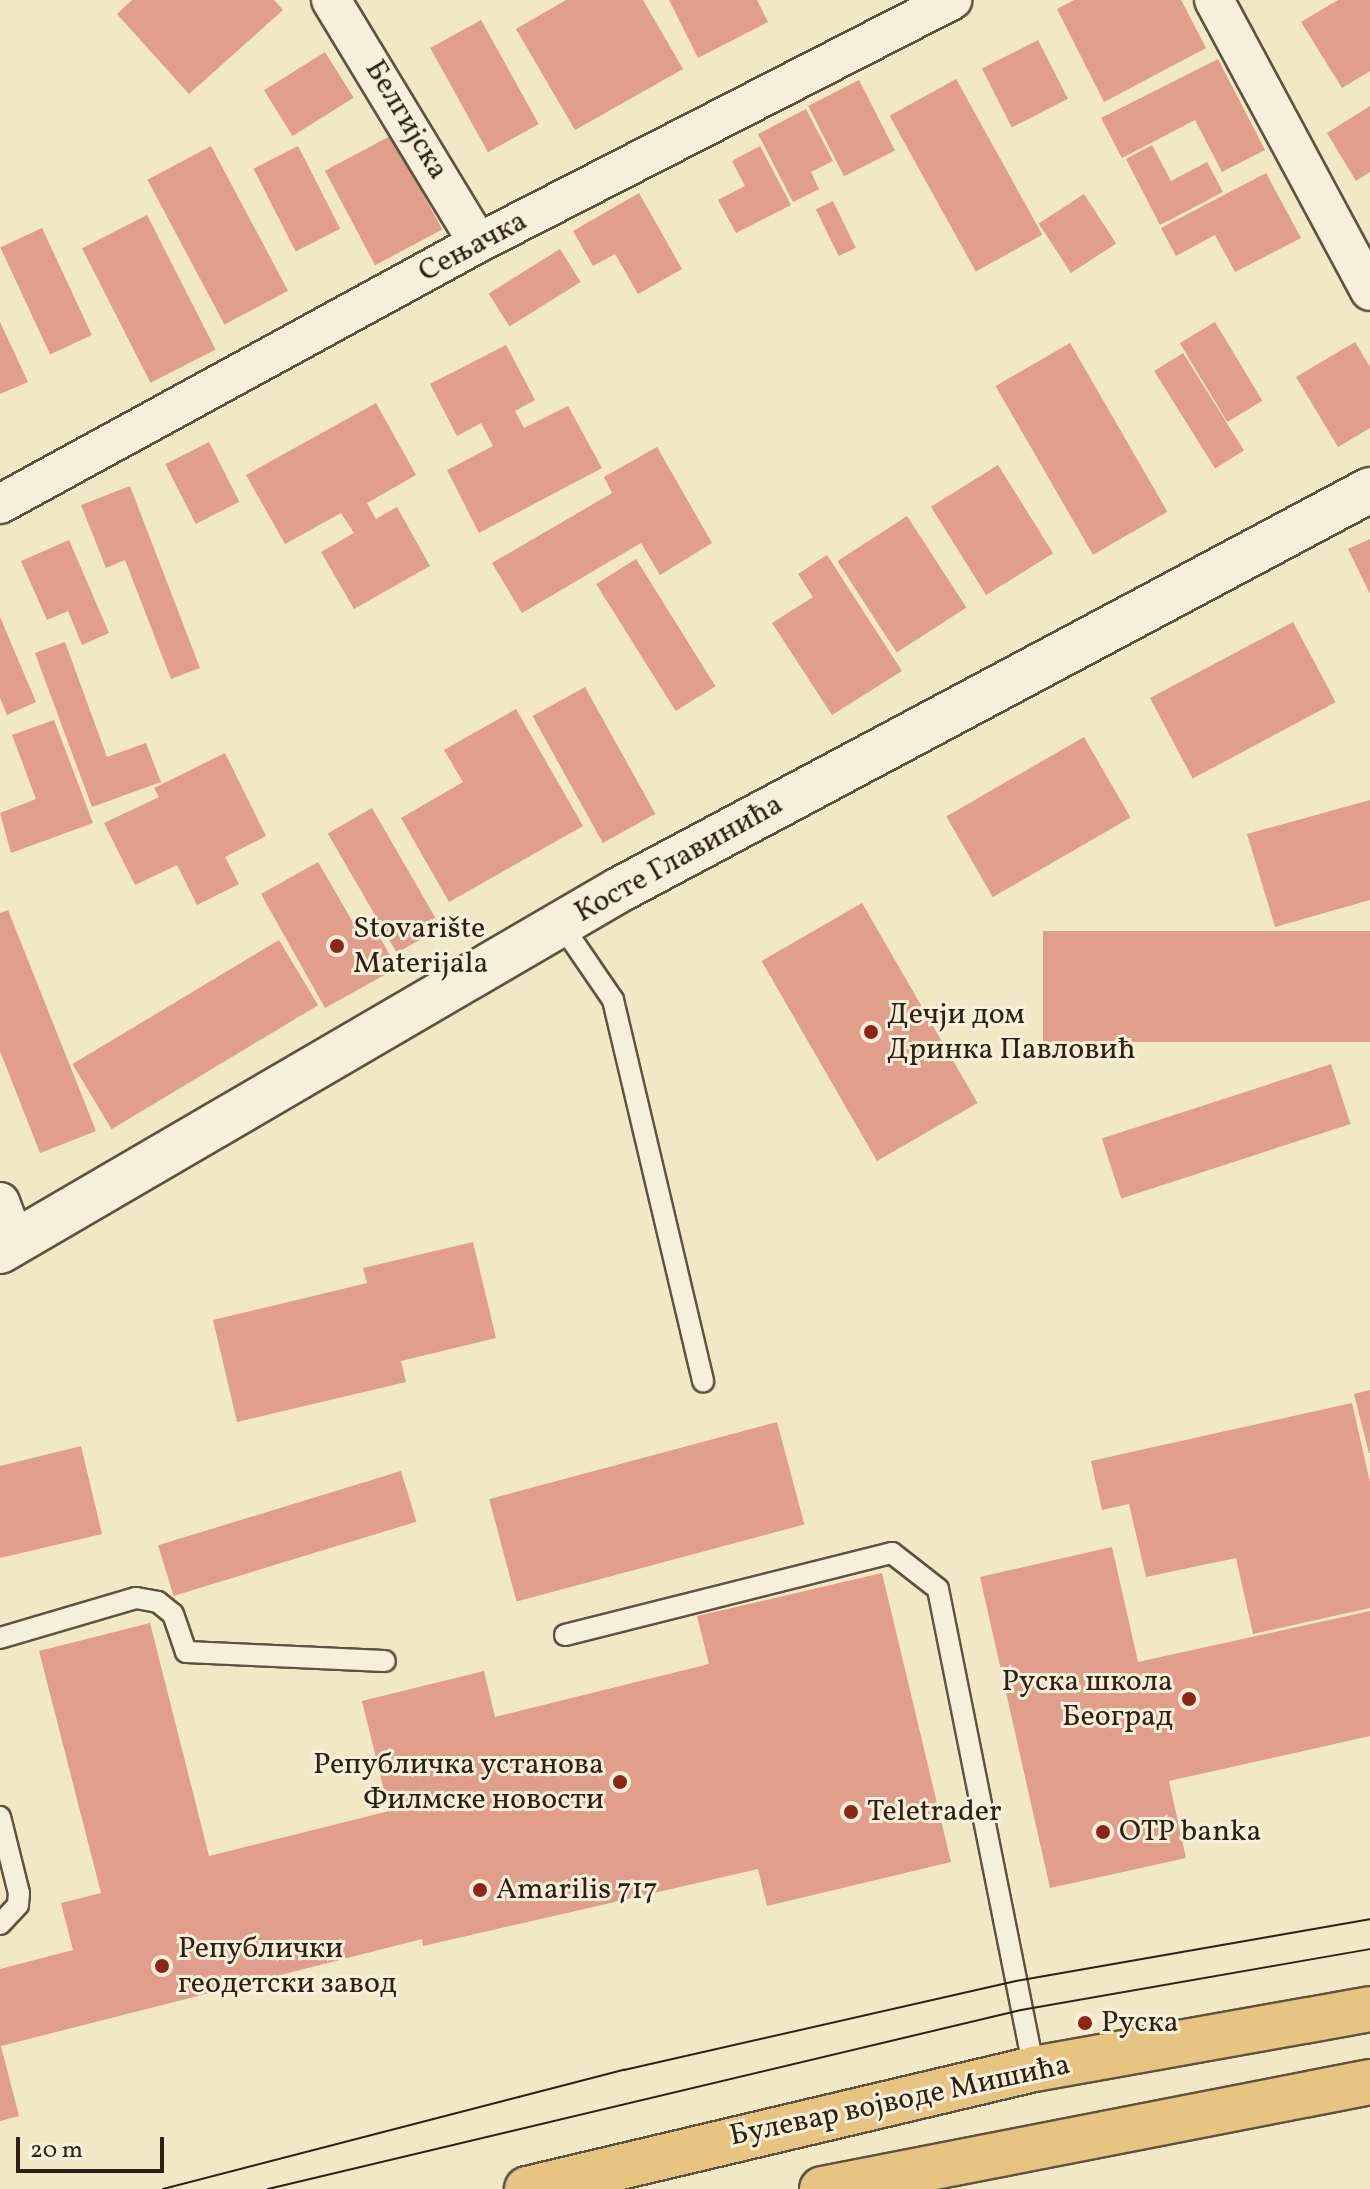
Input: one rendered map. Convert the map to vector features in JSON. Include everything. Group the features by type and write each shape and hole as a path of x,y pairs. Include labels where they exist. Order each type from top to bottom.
{"main road":[{"name":"Булевар војводе Мишића","path":"527,2189 1034,2069 1370,2009"},
{"path":"822,2189 1370,2082"}],"street":[{"name":"Белгијска","path":"331,0 478,243"},
{"name":"Сењачка","path":"0,504 478,243 952,0"},
{"path":"1214,0 1370,291"},
{"name":"Косте Главинића","path":"5,1231 561,924 1370,490"}],"lane":[{"path":"561,924 613,1000 703,1382"},
{"path":"565,1635 892,1553 938,1589 1034,2069"},
{"path":"0,1638 136,1598 158,1602 173,1614 186,1652 385,1661"},
{"path":"0,1817 19,1893 18,1905 0,1924"}],"building":[{"path":"132,0 274,0 283,10 189,94 117,14"},
{"path":"566,0 643,0 683,69 575,130 516,29"},
{"path":"669,0 757,0 768,22 698,58"},
{"path":"1074,0 1181,0 1206,48 1104,102 1057,9"},
{"path":"1338,0 1370,0 1370,71 1342,88 1301,22"},
{"path":"481,20 539,124 488,152 430,48"},
{"path":"1038,40 1068,99 1012,127 982,69"},
{"path":"325,52 354,98 293,136 264,90"},
{"path":"1218,59 1265,150 1222,172 1195,120 1122,158 1101,118"},
{"path":"956,79 1042,235 976,272 890,116"},
{"path":"859,80 895,150 844,176 808,106"},
{"path":"1370,106 1370,172 1356,181 1327,133"},
{"path":"806,109 833,161 811,172 819,189 793,202 758,134"},
{"path":"392,135 442,229 375,265 325,171"},
{"path":"1152,145 1171,181 1207,162 1223,192 1160,225 1126,159"},
{"path":"211,146 288,291 224,325 147,180"},
{"path":"298,146 340,229 296,252 253,169"},
{"path":"760,146 791,205 736,233 718,200 745,186 732,161"},
{"path":"1266,173 1301,238 1235,272 1215,235 1176,256 1161,228"},
{"path":"639,193 682,269 638,294 615,254 593,266 573,231"},
{"path":"1084,194 1116,243 1071,273 1039,223"},
{"path":"833,201 856,248 839,256 816,209"},
{"path":"147,215 216,350 151,383 82,248"},
{"path":"42,228 92,335 50,354 0,247"},
{"path":"560,249 581,282 509,327 489,294"},
{"path":"0,322 28,382 0,394"},
{"path":"1215,322 1262,401 1227,422 1180,343"},
{"path":"1355,342 1370,367 1370,428 1338,447 1296,377"},
{"path":"1070,343 1168,512 1093,555 996,386"},
{"path":"506,345 535,400 515,411 524,428 568,406 602,468 479,533 447,470 493,446 481,423 457,436 430,384"},
{"path":"1183,353 1244,451 1215,469 1154,371"},
{"path":"376,403 416,475 367,503 376,519 397,507 430,566 354,609 321,552 354,533 341,513 285,544 246,475"},
{"path":"209,442 239,502 196,524 165,464"},
{"path":"657,447 712,543 660,575 641,543 522,613 492,563 612,493 604,477"},
{"path":"998,465 1053,553 986,595 931,507"},
{"path":"130,486 200,668 171,679 125,560 106,568 81,505"},
{"path":"907,516 966,607 897,653 837,561"},
{"path":"1370,539 1370,594 1348,549"},
{"path":"69,540 109,633 82,645 68,611 47,620 21,561"},
{"path":"827,555 902,671 832,715 772,623 813,597 798,574"},
{"path":"636,559 715,686 676,711 596,584"},
{"path":"0,617 36,702 7,715 0,698"},
{"path":"1293,622 1336,702 1193,778 1150,698"},
{"path":"65,642 107,757 146,743 161,782 92,807 35,653"},
{"path":"585,687 655,814 603,843 533,716"},
{"path":"516,709 583,826 449,902 401,818 463,782 444,750"},
{"path":"54,720 93,823 11,853 0,813 36,799 12,735"},
{"path":"1084,737 1130,818 993,897 946,816"},
{"path":"225,753 266,836 225,857 239,884 197,905 177,865 135,885 104,823 159,797 154,788"},
{"path":"1370,800 1370,900 1275,927 1247,834"},
{"path":"372,808 441,928 397,953 328,834"},
{"name":"Stovarište Materijala","path":"318,862 354,924 368,916 397,968 325,1008 261,894"},
{"name":"Дечји дом Дринка Павловић","path":"862,903 978,1103 877,1161 762,961"},
{"path":"8,910 96,1131 40,1153 0,1051 0,913"},
{"path":"1043,931 1370,931 1370,1042 1043,1042"},
{"path":"279,940 318,1005 112,1129 72,1064"},
{"path":"1331,1064 1350,1124 1121,1198 1102,1138"},
{"path":"473,1242 496,1338 401,1361 406,1382 237,1422 213,1320 367,1283 363,1268"},
{"path":"1370,1390 1370,1453 1369,1453 1354,1394"},
{"path":"1352,1403 1370,1482 1370,1608 1253,1634 1236,1558 1146,1577 1129,1504 1102,1510 1091,1461"},
{"path":"777,1422 804,1524 517,1602 489,1499"},
{"path":"81,1446 102,1534 0,1558 0,1466"},
{"path":"401,1471 416,1522 174,1596 158,1545"},
{"name":"Руска школа Београд","path":"1112,1547 1138,1662 1370,1611 1370,1736 1169,1781 1186,1858 1050,1888 980,1577"},
{"path":"882,1573 951,1862 767,1906 758,1869 423,1946 422,1939 1,2046 19,2116 0,2121 0,1969 73,1950 61,1903 101,1893 39,1651 150,1623 209,1856 389,1811 362,1701 484,1671 495,1717 709,1664 697,1616"}],"tram line":[{"path":"163,2189 624,2070 1016,1981 1370,1919"},
{"path":"268,2189 1021,2010 1370,1949"}],"place":[{"name":"Stovarište Materijala","path":"337,946"},
{"name":"Дечји дом Дринка Павловић","path":"871,1032"},
{"name":"Руска школа Београд","path":"1189,1699"},
{"name":"Републичка установа Филмске новости","path":"620,1782"},
{"name":"Teletrader","path":"851,1812"},
{"name":"OTP banka","path":"1103,1832"},
{"name":"Amarilis 717","path":"480,1890"},
{"name":"Републички геодетски завод","path":"162,1966"},
{"name":"Руска","path":"1085,2023"}]}
